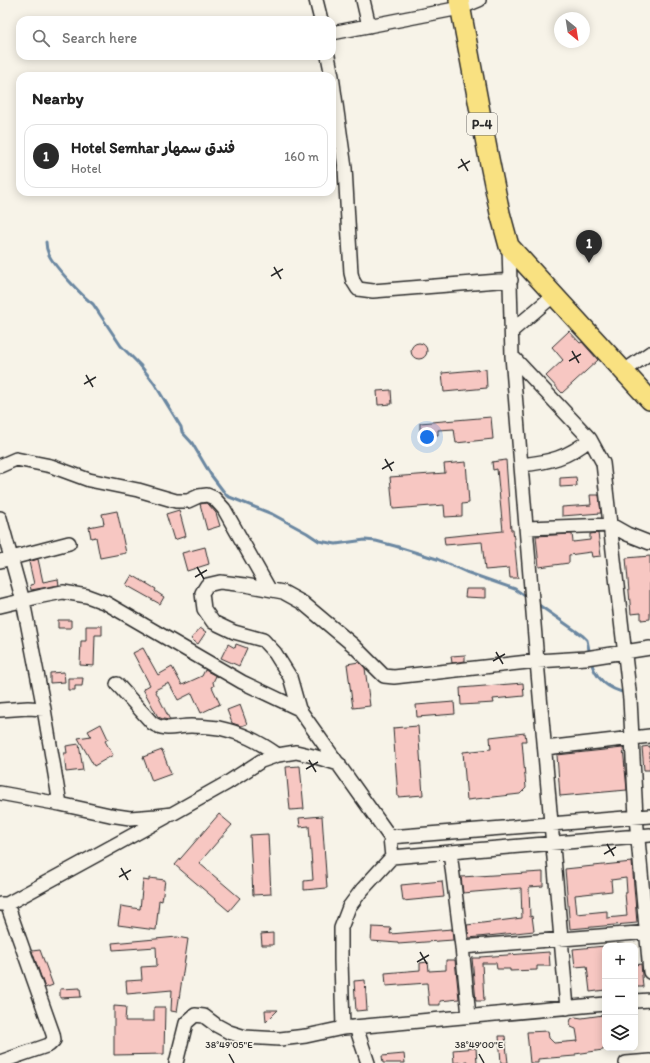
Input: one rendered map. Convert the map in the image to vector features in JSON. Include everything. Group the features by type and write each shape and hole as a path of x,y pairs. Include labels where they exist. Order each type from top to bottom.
{"highway":[{"name":"P-4","path":"459,4 500,213 509,246 650,400"}],"street":[{"path":"316,0 320,16"},
{"path":"363,0 369,26"},
{"path":"336,32 479,0"},
{"path":"329,60 331,72"},
{"path":"336,104 345,168 351,273 353,281 358,289 373,291 511,280"},
{"path":"509,246 513,330 512,356 567,1008"},
{"path":"513,330 554,295"},
{"path":"624,371 650,353"},
{"path":"512,356 590,440 602,463 625,652 632,737 636,817 644,836 650,972"},
{"path":"522,465 540,463 561,457 577,450 590,440"},
{"path":"0,466 16,459 51,466 89,480 138,490 176,501 188,501 207,494 214,498 224,509 269,589"},
{"path":"0,518 6,559 23,602 44,709 60,804"},
{"path":"527,528 610,525 627,534 650,543"},
{"path":"6,559 68,544"},
{"path":"392,857 390,837 299,709 290,677 275,653 263,640 234,632 213,622 204,609 202,593 207,585 220,582 283,592 303,603 353,645 384,676 394,677 537,661 591,657 650,648"},
{"path":"0,606 63,592 86,596 106,603 242,682 299,709"},
{"path":"117,684 152,723 158,727 192,726 218,728 242,734 258,741 278,755"},
{"path":"0,710 28,708 44,709"},
{"path":"545,748 650,736"},
{"path":"0,1062 49,1045 54,1040 4,904 172,814 227,783 261,761 278,755 296,752 339,764"},
{"path":"0,793 130,818 172,814"},
{"path":"390,837 650,816"},
{"path":"368,1063 350,1027 341,960 341,928 350,907 361,891 392,857 644,836"},
{"path":"450,852 469,1016"},
{"path":"462,947 648,932"},
{"path":"638,1001 650,1000"},
{"path":"176,1063 186,1023 195,1015 204,1016 229,1032 245,1037 280,1039 306,1036 350,1027 602,1004"},
{"path":"626,1063 650,1061"}],"building":[{"path":"569,331 580,343 582,342 598,360 562,393 546,376 563,360 552,347"},
{"path":"419,343 426,348 427,351 422,358 419,359 412,354 411,351 416,344"},
{"path":"486,369 487,388 444,392 442,373"},
{"path":"391,390 392,404 378,405 377,391"},
{"path":"491,417 493,439 456,443 454,429 438,430 438,435 420,436 420,423"},
{"path":"506,460 511,530 513,530 518,578 510,578 509,568 485,570 482,542 445,545 444,537 503,531 497,469 493,470 492,462"},
{"path":"466,462 469,503 462,504 462,516 445,517 444,505 393,509 390,477 445,473 444,464"},
{"path":"576,477 577,486 560,487 560,478"},
{"path":"590,495 599,495 601,513 562,516 562,507 591,505"},
{"path":"206,503 216,513 220,526 207,530 200,504"},
{"path":"179,510 186,536 174,540 166,514"},
{"path":"117,511 126,553 100,558 96,537 91,538 89,527 104,524 102,514"},
{"path":"598,533 601,556 592,557 591,552 569,555 569,563 539,567 536,536 572,534 573,542 590,540 590,534"},
{"path":"205,547 209,564 187,571 182,553"},
{"path":"650,556 650,619 641,620 641,613 631,614 626,558"},
{"path":"38,559 43,582 58,579 59,585 31,590 30,585 34,584 29,562"},
{"path":"132,575 156,589 155,591 164,597 160,604 126,585"},
{"path":"466,589 486,589 486,598 465,597"},
{"path":"58,620 71,620 71,628 58,628"},
{"path":"86,626 102,626 102,635 95,635 94,666 80,665 81,641 86,641"},
{"path":"200,628 206,632 198,644 191,639"},
{"path":"228,644 235,648 236,644 247,648 239,666 221,658"},
{"path":"143,648 158,675 172,667 182,685 202,676 205,670 216,676 213,682 214,686 212,687 220,704 201,713 192,693 178,700 169,683 155,690 170,720 158,717 143,689 150,685 133,653"},
{"path":"465,655 465,661 452,663 451,656"},
{"path":"359,662 365,668 370,706 353,708 347,664"},
{"path":"64,672 65,682 50,683 50,673"},
{"path":"68,678 83,678 82,686 75,686 75,690 68,690"},
{"path":"523,683 524,696 493,699 494,703 461,705 460,688"},
{"path":"454,702 455,714 417,717 416,705"},
{"path":"240,705 247,724 241,726 232,723 227,710"},
{"path":"101,724 108,739 105,741 113,755 94,766 78,738 91,736 88,731"},
{"path":"418,726 423,795 398,797 393,728"},
{"path":"525,733 526,741 522,741 526,788 520,794 467,800 463,752 491,749 490,737"},
{"path":"79,744 83,770 66,772 64,753 67,753 66,746"},
{"path":"650,746 650,770 644,770 642,747"},
{"path":"623,748 627,790 560,796 557,755"},
{"path":"162,750 171,774 152,781 143,757"},
{"path":"300,766 304,809 290,810 286,767"},
{"path":"219,814 232,825 199,863 240,898 229,911 175,865"},
{"path":"322,816 327,888 304,890 304,881 313,880 309,826 300,827 299,818"},
{"path":"268,834 271,894 253,895 250,835"},
{"path":"632,862 637,923 570,929 565,869","holes":["626,878 627,893 625,893 627,916 607,918 607,911 577,914 575,895 612,891 611,880"]},
{"path":"543,872 543,886 529,887 530,917 532,916 534,931 469,938 467,925 522,918 521,888 463,893 461,877"},
{"path":"149,878 165,880 162,901 159,900 156,930 118,925 121,906 140,909 143,880 149,881"},
{"path":"442,881 444,897 403,901 401,885"},
{"path":"372,927 391,928 390,934 452,929 453,940 398,944 371,941"},
{"path":"273,933 273,945 262,945 261,934"},
{"path":"177,937 188,939 177,1012 171,1011 172,990 127,994 126,981 142,980 141,967 157,966 156,947 113,950 112,943"},
{"path":"602,946 602,990 590,992 587,966 575,967 573,949"},
{"path":"40,950 53,985 45,988 32,951"},
{"path":"549,952 550,966 537,966 537,970 510,971 510,969 497,969 496,963 482,963 484,1001 476,1001 472,958"},
{"path":"446,960 455,960 459,999 440,1001 440,1005 429,1005 427,983 386,986 385,973 420,970 420,963 428,962 429,971 446,970"},
{"path":"638,964 641,964 643,987 638,987"},
{"path":"365,980 367,1010 356,1011 354,981"},
{"path":"80,988 81,997 60,998 60,989"},
{"path":"114,1006 126,1007 125,1021 154,1021 154,1007 165,1007 164,1054 114,1055"},
{"path":"265,1010 278,1010 266,1022"},
{"path":"602,1015 602,1050 575,1054 575,1056 538,1059 538,1063 530,1063 527,1032 548,1031 549,1038 554,1043 578,1041 576,1029 571,1027 570,1023 571,1019 575,1017 582,1018"},
{"path":"499,1036 505,1036 508,1063 501,1063"},
{"path":"476,1048 477,1063 467,1063 467,1061 454,1063 453,1050"},
{"path":"404,1054 405,1063 383,1063 382,1056"}],"waterway":[{"path":"46,242 48,253 52,260 62,273 93,304 121,346 140,365 154,383 181,427 182,432 192,443 211,475 227,496 272,514 319,541 336,544 365,540 395,546 437,559 466,572 515,589 528,598"},
{"path":"536,603 583,636 587,640 590,655"},
{"path":"591,660 595,672 603,682 614,689 627,693"}],"place":[{"name":"Hotel Semhar فندق سمهار","path":"589,263"}]}
